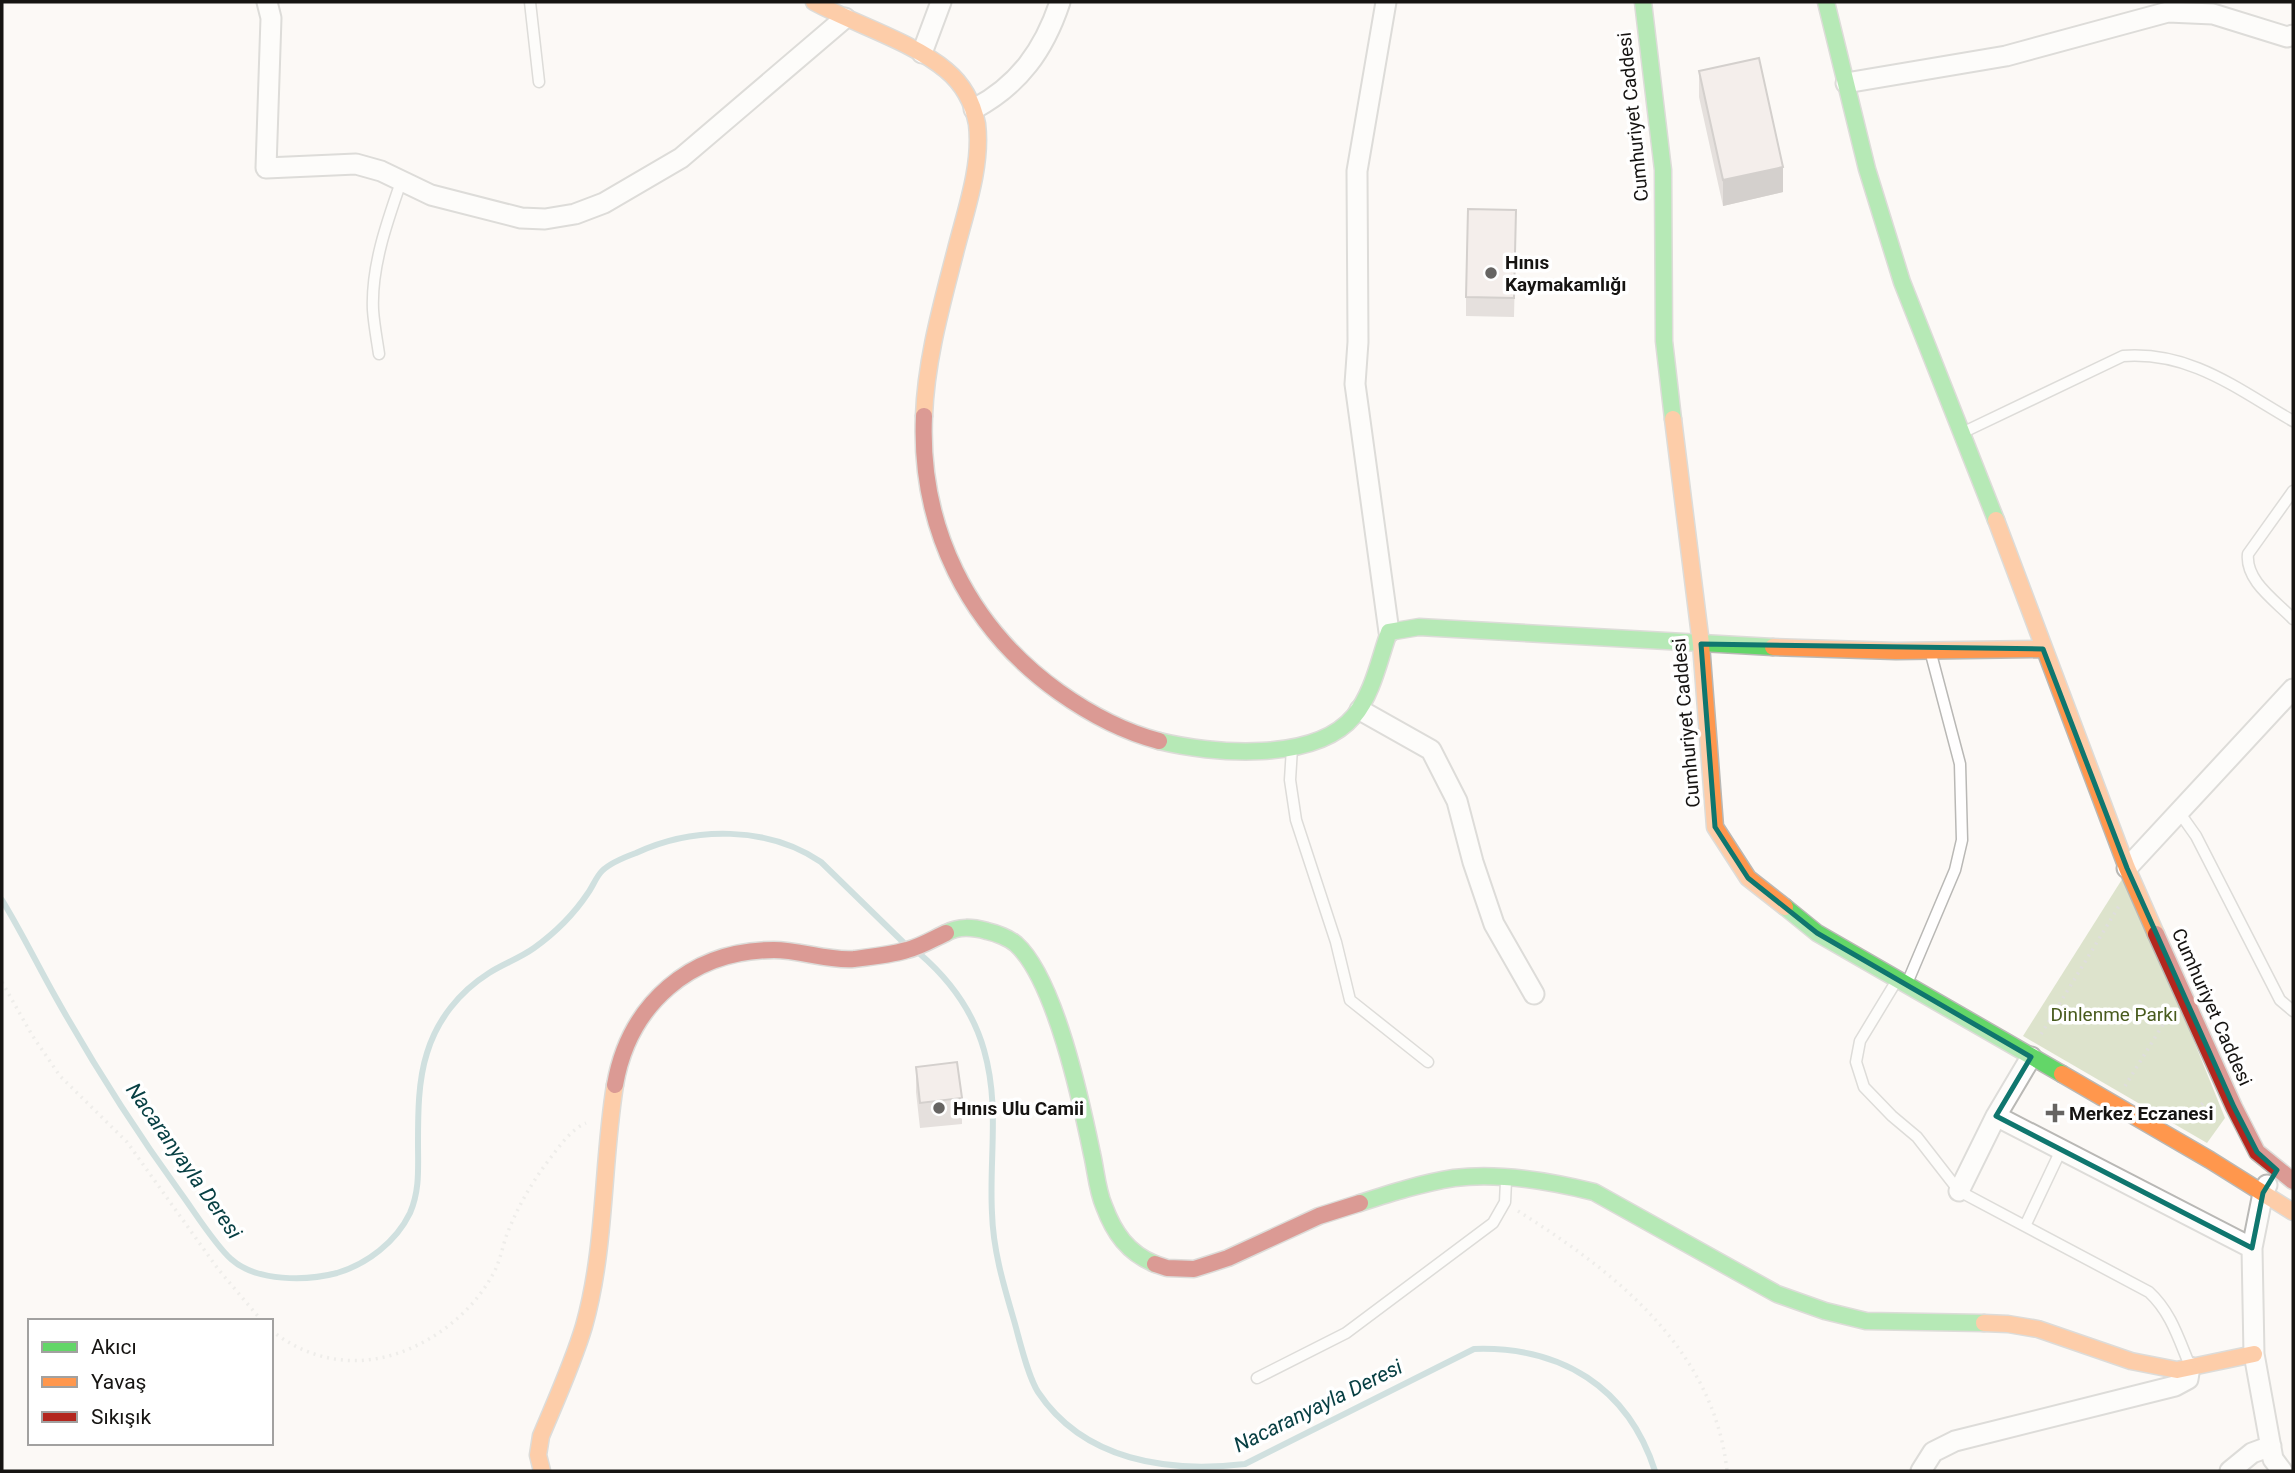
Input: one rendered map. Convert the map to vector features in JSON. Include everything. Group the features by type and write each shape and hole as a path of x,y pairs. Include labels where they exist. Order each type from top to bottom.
{"street":[{"path":"267,2 271,18 266,168 356,164 381,171 431,195 521,218 545,219 575,215 604,203 681,158 845,19"},
{"path":"814,2 944,66 961,85 974,109 979,133 968,203 937,326 927,379 923,429 925,470 933,513 947,558 967,599 997,638 1030,671 1075,703 1114,726 1159,740 1209,749 1258,752 1292,748 1320,739 1343,725 1360,710 1389,632 1354,384 1358,342 1357,172 1386,2"},
{"path":"922,53 941,2"},
{"path":"974,109 1003,91 1027,68 1043,43 1060,2"},
{"name":"Cumhuriyet Caddesi","path":"1643,2 1663,170 1664,341 1701,644 1715,827 1748,878 1817,933 2293,1212"},
{"name":"Cumhuriyet Caddesi","path":"1826,2 1867,169 1890,245 1919,328 1963,432 2127,868 2234,1107 2257,1152 2285,1176"},
{"path":"1846,83 2006,56 2168,12 2213,14 2287,37 2293,35"},
{"path":"1389,632 1419,627 1701,644 1930,651 2043,649"},
{"path":"2127,868 2293,689"},
{"path":"1360,710 1431,750 1457,802 1494,924 1534,994"},
{"path":"542,1471 538,1455 541,1436 584,1325 592,1288 600,1237 610,1119 620,1062 638,1024 658,995 686,972 720,957 747,951 777,950 851,959 908,950 956,928 976,928 995,933 1015,943 1030,961 1045,989 1060,1030 1083,1111 1103,1205 1116,1232 1132,1253 1167,1268 1194,1269 1228,1258 1319,1216 1396,1191 1456,1178 1506,1178 1565,1185 1594,1192 1712,1255 1777,1294 1825,1311 1866,1321 2008,1324 2038,1328 2153,1366 2177,1370 2254,1354"},
{"path":"1959,1191 1996,1116 2031,1057"},
{"path":"1996,1116 2252,1248"},
{"path":"2282,1471 2273,1459 2254,1354 2252,1248 2263,1193 2285,1176"},
{"path":"1921,1471 1933,1452 1955,1441 2175,1386 2188,1379 2190,1367"},
{"path":"2230,1471 2252,1453 2271,1446"}],"lane":[{"path":"530,2 539,82"},
{"path":"379,354 373,309 375,280 389,216 401,182"},
{"path":"1963,432 2123,356 2141,354 2180,360 2200,368 2293,421"},
{"path":"2293,491 2254,544 2247,562 2256,581 2293,619"},
{"path":"1930,651 1960,764 1962,839 1955,870 1902,982 1860,1041 1857,1071 1864,1087 1917,1137 1959,1191 2149,1292 2170,1317 2190,1367"},
{"path":"1292,748 1290,780 1296,820 1336,942 1350,1000 1428,1062"},
{"path":"2179,812 2196,836 2280,1000 2293,1011"},
{"path":"2025,1226 2061,1150"},
{"path":"1257,1378 1346,1333 1493,1223 1505,1202 1506,1178"}],"path":[{"path":"2051,1041 2040,1034 2124,898"},
{"path":"2,982 32,1035 60,1076 127,1142 218,1269 260,1319"},
{"path":"2134,1093 2124,1087 2174,1007"},
{"path":"2176,1116 2186,1121 2209,1096"},
{"path":"273,1331 310,1353 347,1361 387,1357 438,1333 469,1307 483,1290 493,1274 506,1237 527,1192 558,1148 578,1126 595,1118 610,1119"},
{"path":"1505,1202 1611,1276 1662,1325 1693,1368 1705,1392 1721,1435 1727,1471"}],"highlighted area":[{"path":"1701,644 2043,649 2127,868 2234,1107 2257,1152 2277,1170 2263,1193 2252,1248 1996,1116 2031,1057 1817,933 1748,878 1715,827"}],"green space":[{"name":"Dinlenme Parkı","path":"2126,873 2225,1118 2207,1143 2023,1036"}],"building":[{"path":"1759,58 1783,167 1723,180 1699,71"},
{"name":"Hınıs Kaymakamlığı","path":"1468,209 1516,210 1514,298 1466,297"},
{"path":"957,1062 962,1098 920,1103 916,1067"}],"waterway":[{"name":"Nacaranyayla Deresi","path":"2,900 99,1072 212,1237 225,1253 242,1267 282,1278 325,1276 348,1269 370,1258 397,1233 410,1213 417,1187 418,1109 422,1075 431,1041 443,1018 459,998 478,981 529,952 557,930 583,901 600,873 613,863 658,844 706,834 754,836 778,842 821,862 903,942"},
{"path":"920,954 941,974 959,997 974,1022 984,1050 992,1091 991,1192 994,1240 1002,1279 1034,1385 1057,1415 1079,1434 1130,1457 1158,1463 1187,1466 1245,1464 1474,1349 1506,1350 1535,1355 1562,1364 1587,1377 1609,1395 1628,1416 1655,1471"}],"traffic: fast":[{"path":"1643,2 1663,170 1664,341 1673,419"},
{"path":"1826,2 1867,169 1902,282 1996,520"},
{"path":"1159,741 1234,751 1262,751 1315,742 1337,731 1361,707 1371,687 1389,632 1419,627 1773,647"},
{"path":"1785,907 1817,933 2062,1074"},
{"path":"946,933 966,928 994,933 1016,944 1030,961 1043,984 1064,1042 1081,1104 1100,1194 1108,1216 1123,1241 1137,1254 1155,1264"},
{"path":"1360,1203 1418,1185 1471,1176 1507,1177 1560,1184 1594,1192 1777,1294 1825,1311 1866,1321 1984,1323"}],"traffic: slow":[{"path":"814,2 932,60 957,81 970,101 975,116 978,140 975,171 936,332 924,416"},
{"path":"1673,419 1701,644 1715,827 1748,878 1785,907"},
{"path":"1996,520 2127,868 2156,934"},
{"path":"1773,647 1896,651 2043,649"},
{"path":"2062,1074 2293,1212"},
{"path":"542,1471 538,1455 541,1436 575,1354 591,1297 600,1237 615,1085"},
{"path":"1984,1323 2038,1329 2131,1361 2177,1370 2254,1354"}],"traffic: jam":[{"path":"924,416 930,497 941,535 956,571 975,605 999,637 1027,666 1059,692 1106,721 1159,741"},
{"path":"615,1085 622,1056 634,1030 650,1007 669,987 691,971 744,952 774,950 854,959 887,955 912,949 946,933"},
{"path":"2156,934 2257,1152 2293,1181"},
{"path":"1155,1264 1167,1268 1194,1269 1228,1258 1319,1216 1360,1203"}],"place":[{"name":"Hınıs Kaymakamlığı","path":"1491,273"},
{"name":"Hınıs Ulu Camii","path":"939,1108"},
{"name":"Merkez Eczanesi","path":"2055,1113"}]}
